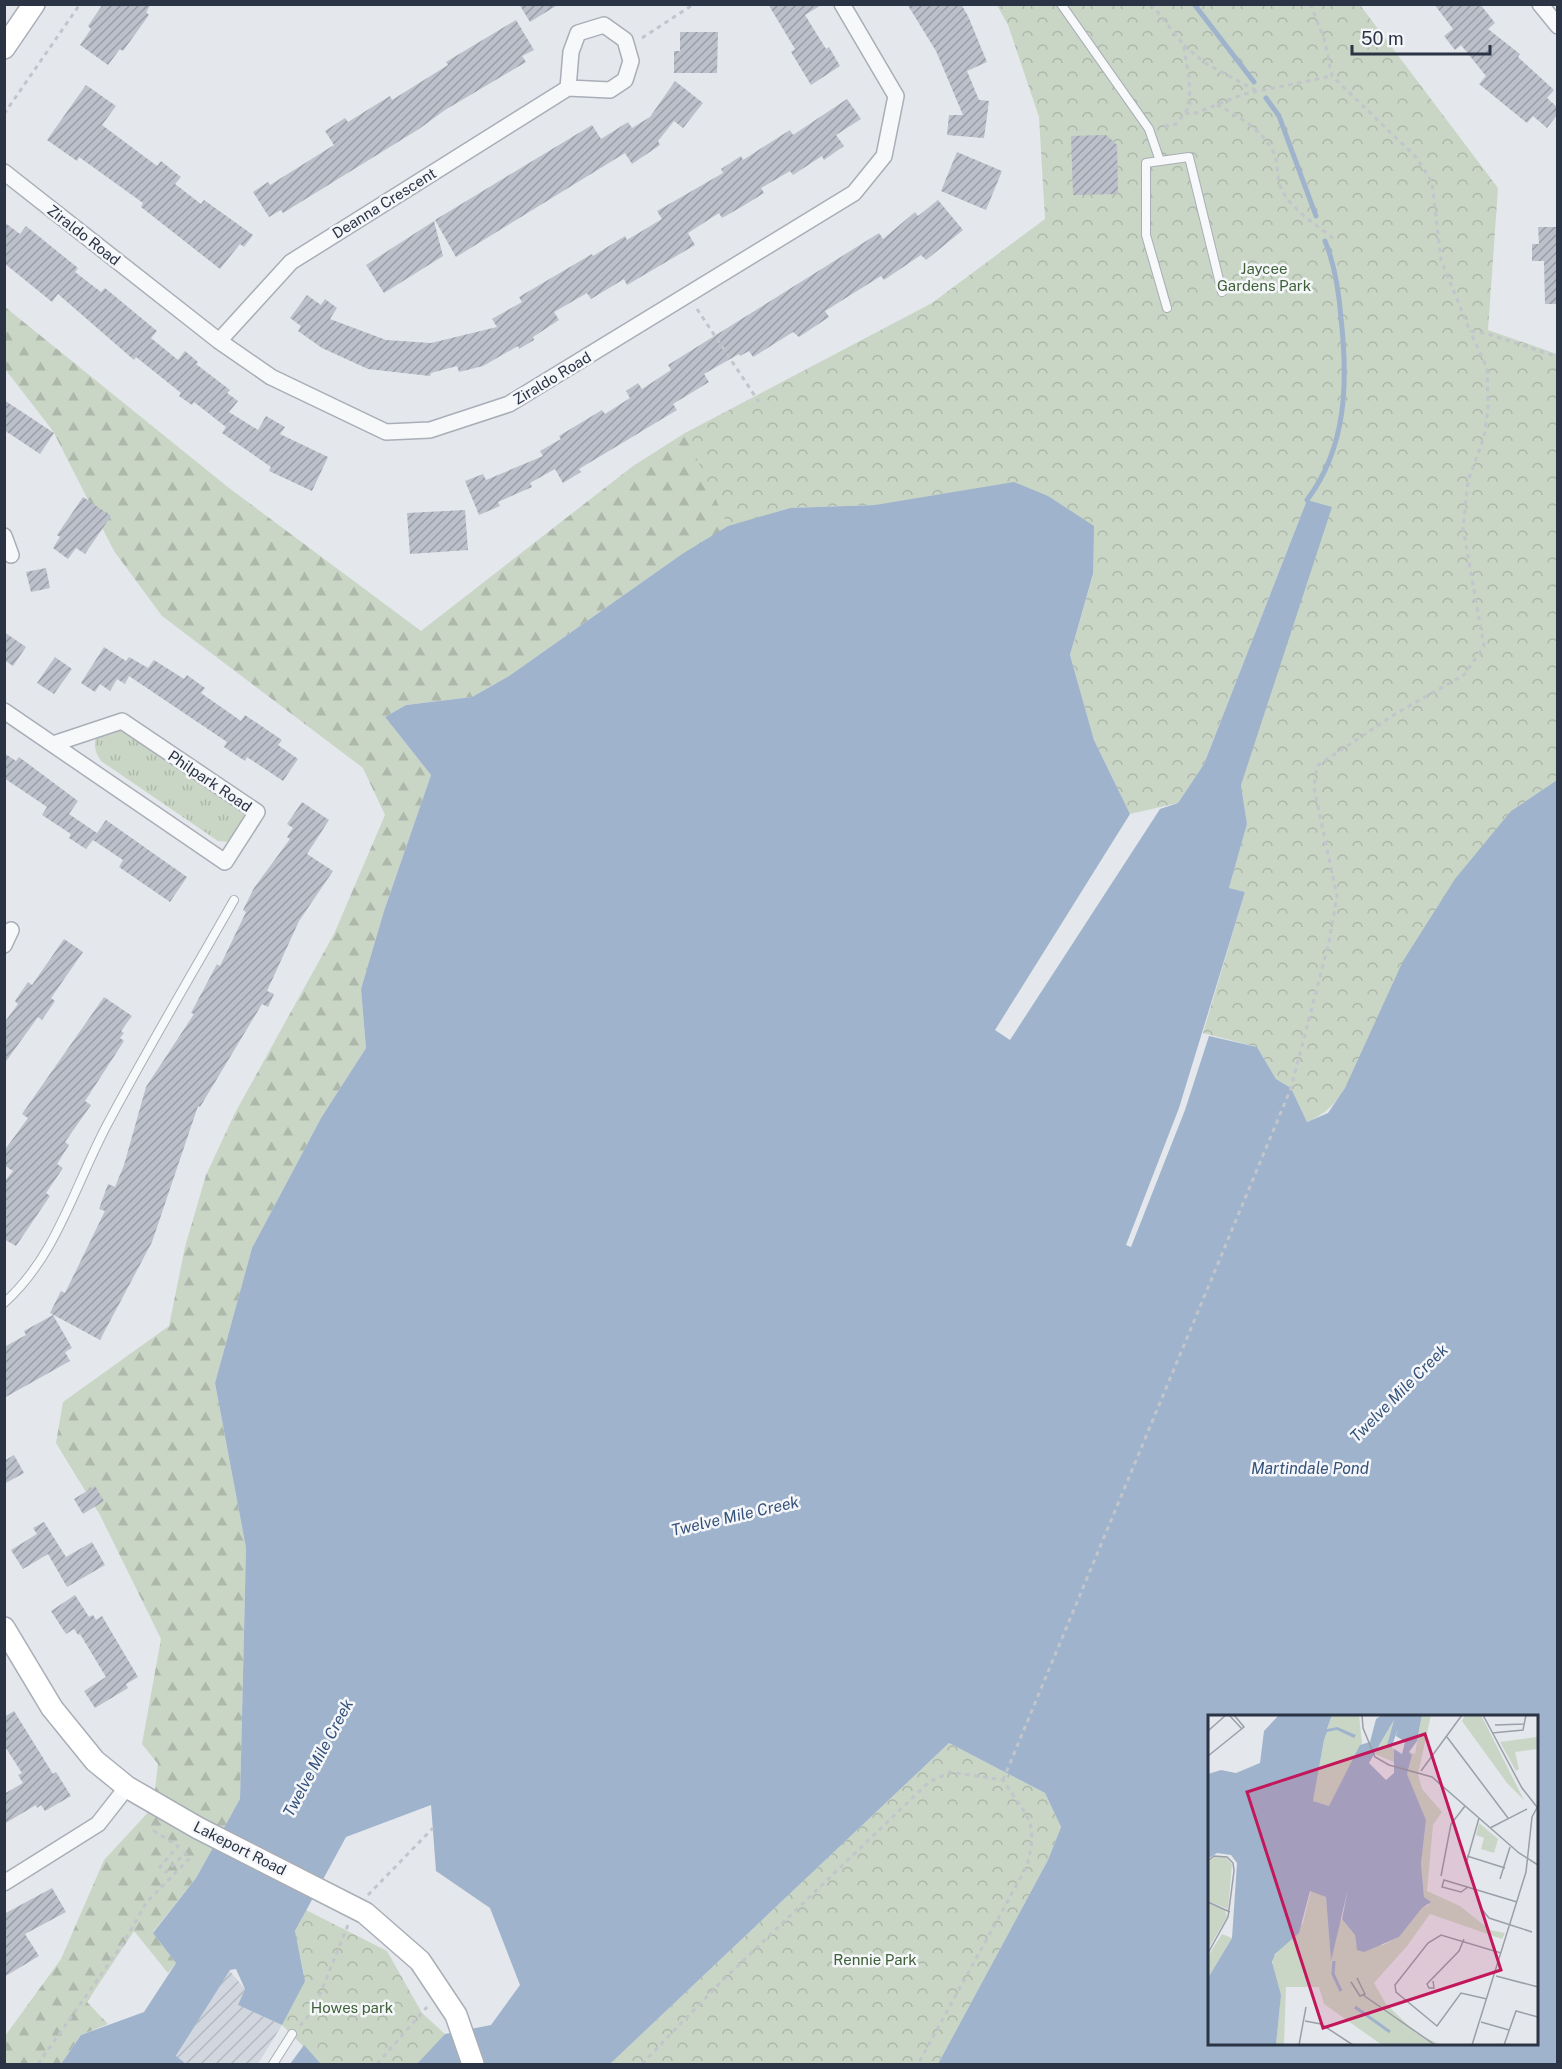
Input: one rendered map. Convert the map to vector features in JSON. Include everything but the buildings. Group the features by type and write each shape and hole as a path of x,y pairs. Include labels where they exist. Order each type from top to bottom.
{"main road":[{"path":"4,48 34,4"},
{"name":"Lakeport Road","path":"4,1628 52,1708 95,1761 127,1787 198,1828 365,1913 420,1961 456,2015 473,2064"}],"street":[{"name":"Ziraldo Road","path":"4,172 219,341 271,377 386,432 430,430 509,404 854,193 884,156 896,96 842,4"},
{"path":"1540,4 1557,26"},
{"path":"604,25 625,40 631,61 625,80 610,90 568,88 571,52 578,33 604,25"},
{"name":"Deanna Crescent","path":"219,341 291,262 568,88"},
{"path":"4,536 11,555"},
{"name":"Philpark Road","path":"4,711 225,862 257,812 122,722 53,744"},
{"path":"4,1882 98,1824 127,1787"}],"lane":[{"path":"1061,4 1149,129 1160,160"},
{"path":"1167,308 1146,235 1146,162 1189,157 1222,292"},
{"path":"4,1304 25,1285 51,1244 107,1124 234,900"},
{"path":"273,2064 292,2034"}],"path":[{"path":"4,114 81,4"},
{"path":"627,47 694,4"},
{"path":"1151,4 1183,44 1213,68 1257,91"},
{"path":"1003,1780 1291,1088 1327,954 1337,896 1314,788 1317,766 1395,714 1464,675 1484,646 1463,528 1468,482 1484,437 1488,409 1487,368 1441,260 1432,182 1416,157 1332,76 1324,38 1310,4"},
{"path":"1149,129 1176,124 1190,106 1189,76 1183,44"},
{"path":"1185,113 1193,114 1257,91 1332,76"},
{"path":"1217,105 1235,114 1262,136 1274,155 1282,189 1305,217 1334,239"},
{"path":"687,295 759,402"},
{"path":"1470,331 1488,334 1557,357"},
{"path":"642,2064 717,1986 929,1782 950,1772 1003,1780 1032,1824 1034,1841 1027,1866 918,2064"},
{"path":"38,2064 124,1942 146,1903 190,1858 185,1853 166,1872 160,1867 178,1846 154,1831 156,1824"},
{"path":"377,2064 428,2006"}],"shaded area":[{"path":"229,1970 245,1989 238,2005 282,2025 258,2064 186,2064 176,2057"}],"green space":[{"name":"Jaycee Gardens Park","path":"997,5 1360,5 1498,188 1488,330 1557,354 1557,780 1511,811 1360,1057 1340,1096 1327,1110 1307,1122 1291,1088 1276,1079 1257,1047 1203,1033 1245,892 1229,888 1247,824 1241,785 1307,500 1204,764 1178,803 1130,814 1094,740 1070,655 1093,575 875,505 790,508 728,526 685,433 932,303 1045,219 1039,117 1008,25"},
{"path":"5,307 229,488 421,631 633,466 685,433 767,440 933,443 682,554 509,676 472,697 406,705 385,717 431,775 384,911 361,989 366,1048 321,1118 252,1248 215,1383 246,1548 240,1799 196,1878 153,1932 176,1963 168,1973 134,1931 87,2002 108,2024 81,2035 61,2064 5,2064 5,2036 61,1959 104,1860 153,1807 158,1764 142,1744 161,1639 100,1515 56,1443 63,1402 169,1326 185,1247 206,1175 235,1113 334,934 385,815 363,768 162,616 114,551 53,431 5,369"},
{"path":"121,724 241,807 246,818 230,842 218,841 101,761 95,747 98,731"},
{"name":"Rennie Park","path":"949,1743 1045,1793 1061,1827 1048,1860 938,2064 610,2064"},
{"name":"Howes park","path":"306,1910 387,1951 422,2013 445,2034 420,2064 321,2064 282,2025 304,1974 295,1932"}],"water":[{"path":"1014,482 1048,496 1094,526 1093,574 1070,655 1094,740 1130,814 995,1030 1010,1040 1160,809 1178,803 1204,764 1307,500 1332,507 1241,785 1247,824 1229,888 1245,892 1179,1108 1126,1245 1131,1247 1185,1110 1209,1036 1257,1047 1276,1079 1291,1088 1307,1122 1328,1113 1345,1088 1403,961 1455,879 1511,811 1557,780 1557,2064 938,2064 1048,1860 1061,1827 1045,1793 949,1743 610,2064 417,2064 445,2034 491,2025 520,1985 490,1908 436,1871 431,1805 346,1837 295,1931 305,1981 282,2025 238,2005 245,1989 236,1969 230,1970 176,2056 186,2064 61,2064 81,2035 144,2012 176,1963 153,1933 196,1878 240,1799 246,1548 215,1383 252,1248 321,1118 366,1048 361,989 384,911 431,775 385,717 406,705 472,697 509,676 682,554 728,526 790,508 875,505"},
{"path":"304,2045 321,2064 290,2064"}],"waterway":[{"path":"1194,4 1254,82"},
{"path":"1266,98 1279,116 1316,216"},
{"path":"1307,500 1330,458 1342,413 1344,390 1339,299 1334,269 1325,241"}],"water label":[{"name":"Twelve Mile Creek","path":"1399,1393"},
{"name":"Martindale Pond","path":"1310,1468"},
{"name":"Twelve Mile Creek","path":"735,1516"},
{"name":"Twelve Mile Creek","path":"318,1758"}]}
